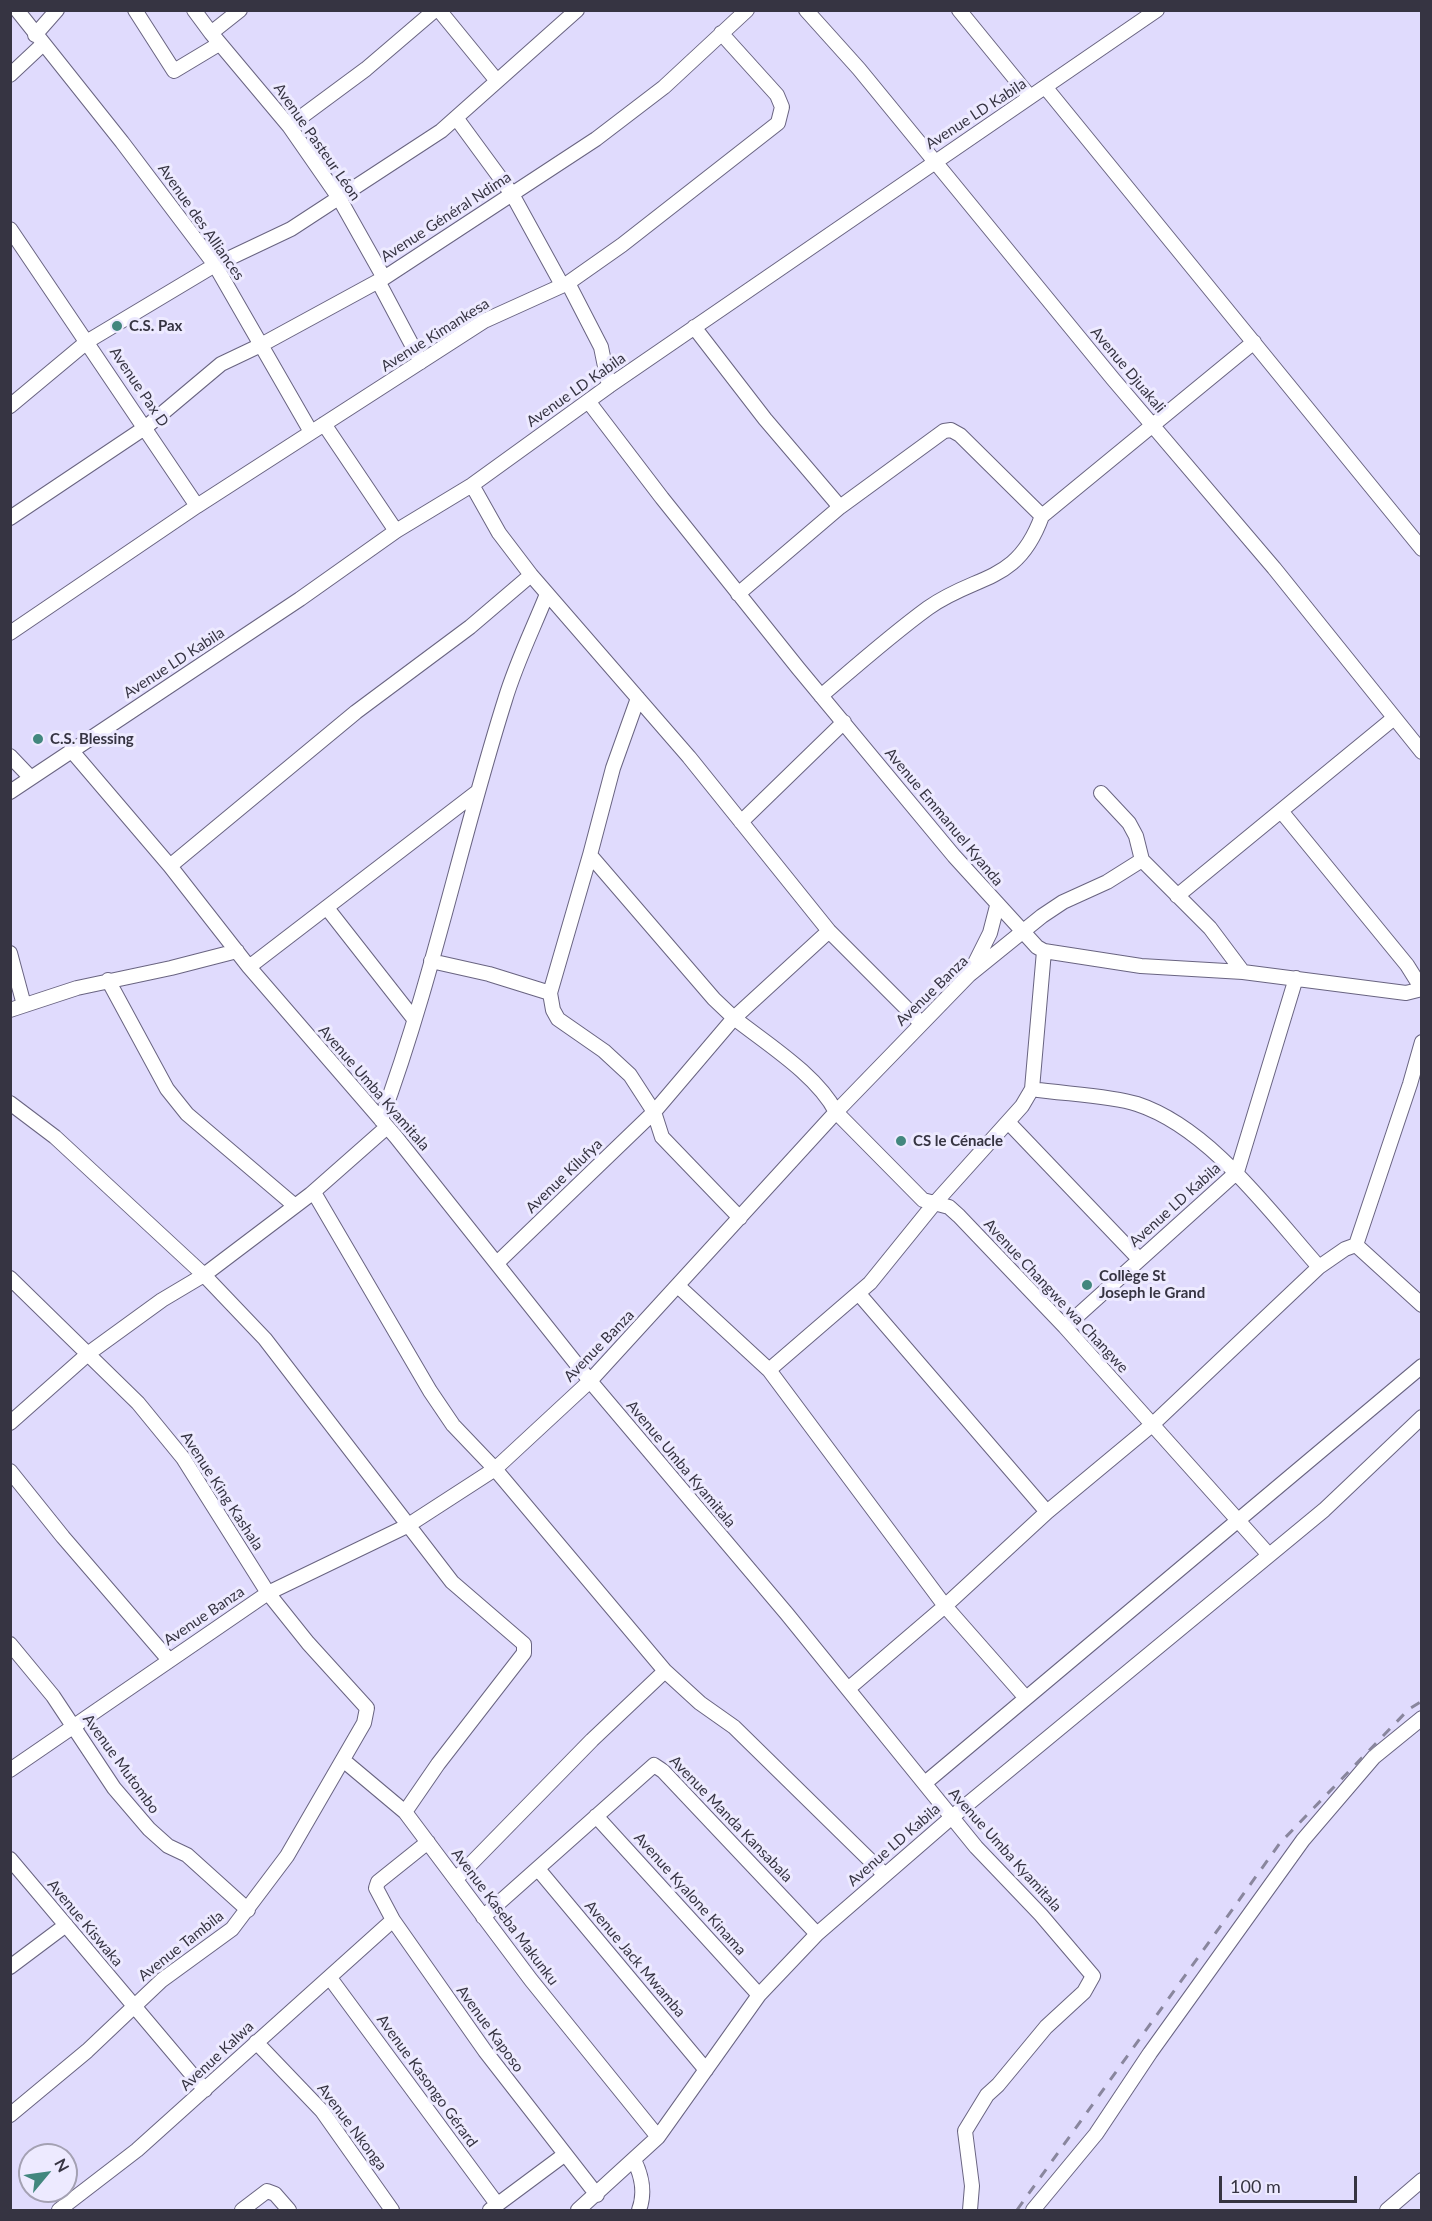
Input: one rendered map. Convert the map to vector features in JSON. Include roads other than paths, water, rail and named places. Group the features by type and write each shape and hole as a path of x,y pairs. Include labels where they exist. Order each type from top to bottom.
{"street":[{"name":"Avenue des Alliances","path":"17,10 122,142 215,266 311,432"},
{"path":"10,75 39,40 57,10"},
{"name":"Avenue Pasteur Léon","path":"194,10 289,126 339,198 421,362"},
{"path":"142,13 174,71 215,38 240,10"},
{"path":"289,126 366,69 437,10 497,81"},
{"path":"10,406 88,341 215,266 291,230 457,119 577,10"},
{"name":"Avenue Général Ndima","path":"10,518 146,427 221,364 261,345 381,279 596,139 656,93 747,10"},
{"name":"Avenue Djuakali","path":"806,10 935,160 1152,426 1274,568 1422,752"},
{"path":"959,10 1030,97"},
{"name":"Avenue LD Kabila","path":"10,792 300,599 396,531 472,485 694,327 1157,10"},
{"name":"Avenue Kimankesa","path":"10,633 197,506 484,321 565,284 622,245 778,123 782,107 777,95 721,33"},
{"path":"1046,88 1422,549"},
{"path":"457,119 512,194 601,347 609,386"},
{"name":"Avenue Pax D","path":"10,229 88,341 197,506"},
{"path":"694,327 765,419 840,507"},
{"path":"821,696 931,606 1009,566 1032,541 1041,516 1254,342"},
{"name":"Avenue Emmanuel Kyanda","path":"588,401 738,594 821,696 998,906 1022,933 1044,951"},
{"path":"324,424 396,531"},
{"path":"738,594 840,507 936,436 951,430 960,435 1041,516"},
{"path":"472,485 499,532 531,575 741,822 829,932 921,1023"},
{"path":"170,866 349,718 470,627 531,575"},
{"path":"10,1423 88,1353 162,1300 204,1275 311,1194 384,1123 477,792 516,668 547,594"},
{"path":"638,699 613,768 550,993 550,1002 558,1019 604,1051 630,1075 654,1112 662,1137 740,1218"},
{"path":"1177,896 1394,718"},
{"path":"741,822 844,722"},
{"name":"Avenue Umba Kyamitala","path":"71,750 170,866 249,967 384,1123 590,1381 952,1817 1093,1976 1084,1992 1046,2027 987,2095 965,2131 972,2186 970,2211"},
{"path":"10,756 32,778"},
{"path":"249,967 477,792"},
{"path":"1101,793 1129,823 1136,836 1142,860 1210,928 1244,972"},
{"path":"769,1370 801,1340 859,1294 934,1204 1008,1122 1032,1089 1044,951 1141,966 1244,972 1406,993 1422,989 1407,965 1281,811"},
{"name":"Avenue Changwe wa Changwe","path":"590,855 714,999 814,1083 829,1099 836,1112 923,1200 949,1207 959,1216 1065,1327 1239,1521"},
{"name":"Avenue Banza","path":"10,1770 74,1729 169,1660 268,1593 407,1526 495,1469 590,1381 836,1112 969,975 1063,902 1107,882 1142,860"},
{"path":"969,975 990,933 998,906"},
{"path":"327,908 414,1019"},
{"name":"Avenue Kilufya","path":"497,1263 654,1112 734,1018 829,932"},
{"path":"10,952 17,1008 108,980 171,968 237,951"},
{"path":"431,961 550,993"},
{"name":"Avenue LD Kabila","path":"1065,1327 1237,1172 1296,978"},
{"path":"108,980 167,1089 187,1114 294,1205"},
{"path":"1356,1245 1422,1042"},
{"path":"1032,1089 1134,1103 1180,1126 1237,1172 1320,1267"},
{"path":"10,1104 55,1137 204,1275 265,1339 452,1582 520,1640 525,1648 405,1812"},
{"path":"1008,1122 1139,1259"},
{"path":"311,1194 316,1196 446,1416 495,1469 665,1671 700,1703 734,1727 884,1874"},
{"path":"848,1689 945,1606 1047,1512 1153,1424 1320,1267 1345,1249 1356,1245"},
{"path":"1356,1245 1422,1305"},
{"name":"Avenue King Kashala","path":"10,1278 138,1403 183,1458 268,1593 302,1636 367,1708"},
{"path":"678,1286 769,1370 945,1606 1026,1698"},
{"path":"859,1294 1047,1512"},
{"name":"Avenue LD Kabila","path":"925,1783 1422,1366"},
{"name":"Avenue LD Kabila","path":"578,2211 658,2137 759,1995 817,1934 952,1817 1324,1510 1422,1417"},
{"path":"10,1471 63,1537 169,1660"},
{"path":"1239,1521 1269,1555"},
{"name":"Avenue Mutombo","path":"10,1644 32,1669 114,1788 149,1829 168,1846 187,1855 248,1910"},
{"path":"456,1879 592,1740 665,1671"},
{"name":"Avenue Tambila","path":"10,2115 87,2051 133,2005 180,1966 220,1940 248,1910 287,1856 364,1723 367,1708"},
{"path":"1034,2211 1096,2134 1150,2053 1303,1840 1374,1757 1422,1718"},
{"name":"Avenue Kaseba Makunku","path":"343,1760 405,1812 483,1917 658,2137"},
{"name":"Avenue Manda Kansabala","path":"483,1917 650,1766 658,1766 817,1934"},
{"name":"Avenue Kyalone Kinama","path":"596,1816 759,1995"},
{"name":"Avenue Kaposo","path":"428,1842 376,1885 393,1920 485,2051 564,2155 597,2194"},
{"name":"Avenue Kiswaka","path":"10,1859 205,2090"},
{"name":"Avenue Jack Mwamba","path":"538,1869 706,2070"},
{"name":"Avenue Kalwa","path":"59,2211 138,2150 393,1920"},
{"path":"10,1968 66,1925"},
{"name":"Avenue Kasongo Gérard","path":"330,1978 493,2207"},
{"name":"Avenue Nkonga","path":"256,2042 322,2111 392,2211"},
{"path":"493,2207 564,2155"},
{"path":"634,2160 641,2179 642,2193 639,2211"},
{"path":"1387,2211 1422,2180"},
{"path":"242,2211 267,2191 275,2194 289,2211"}],"railway":[{"path":"1017,2210 1280,1843 1409,1709 1422,1701"}],"place":[{"name":"C.S. Pax","path":"117,326"},
{"name":"C.S. Blessing","path":"38,739"},
{"name":"CS le Cénacle","path":"901,1141"},
{"name":"Collège St Joseph le Grand","path":"1087,1285"}]}
